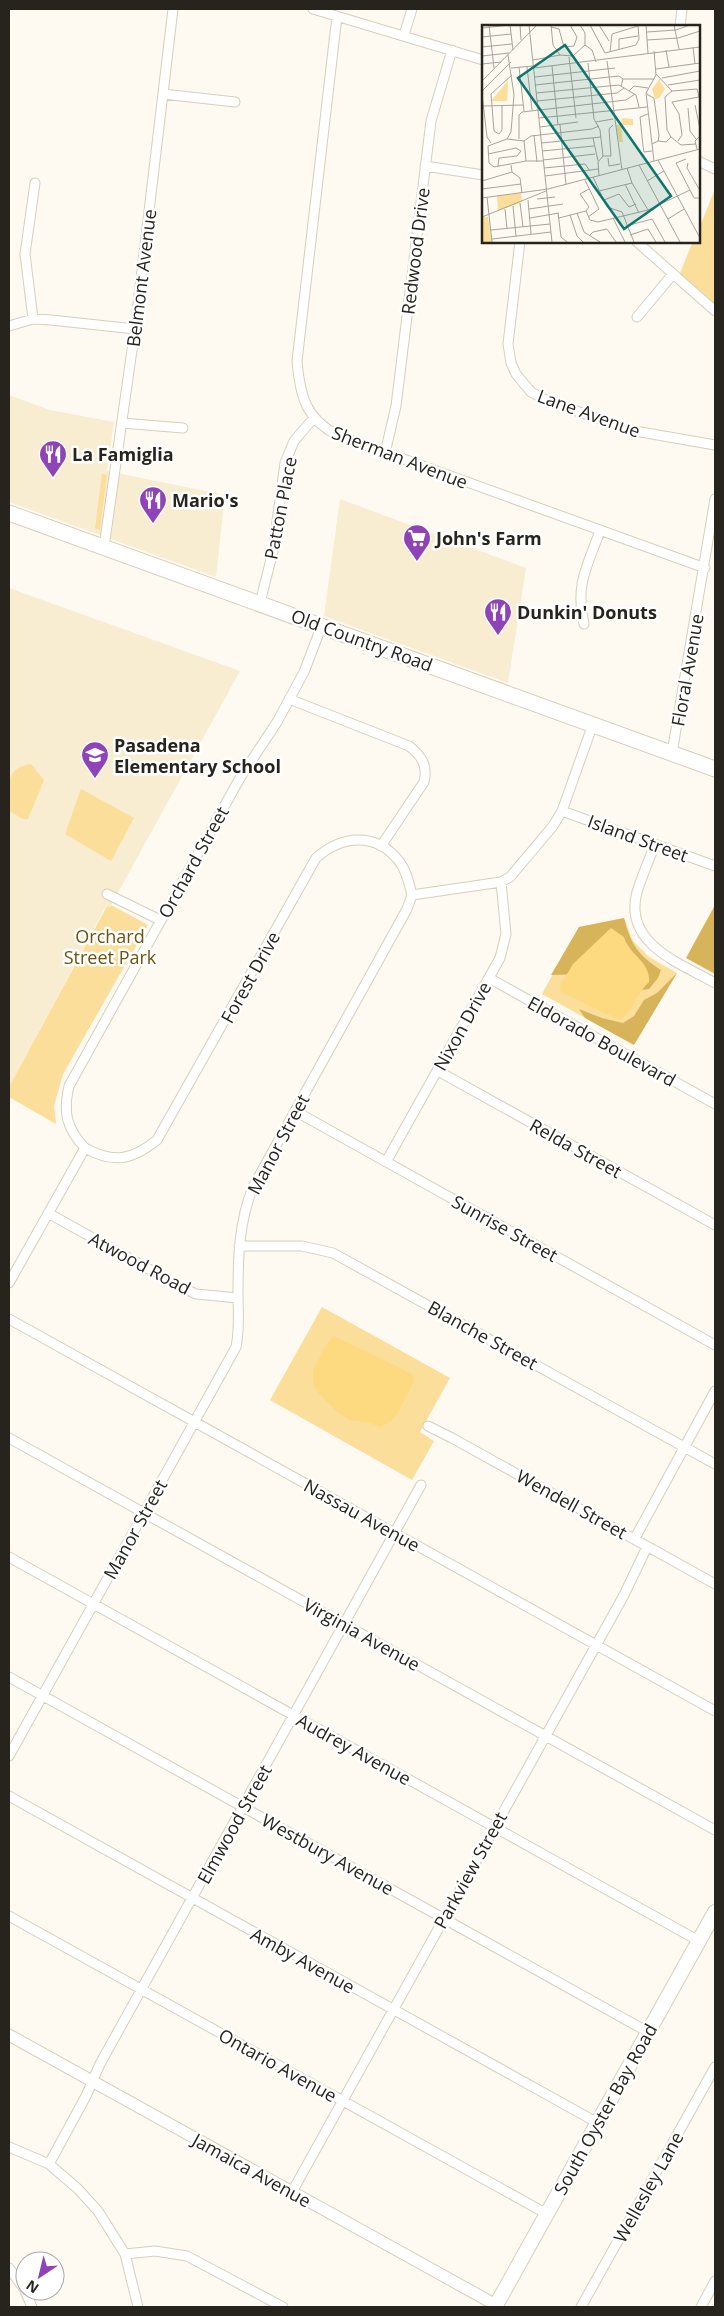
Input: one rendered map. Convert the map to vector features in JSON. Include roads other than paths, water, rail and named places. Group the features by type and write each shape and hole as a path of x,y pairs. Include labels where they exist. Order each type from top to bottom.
{"main road":[{"name":"Old Country Road","path":"9,512 715,769"},
{"name":"South Oyster Bay Road","path":"496,2306 715,1912"}],"street":[{"name":"Belmont Avenue","path":"104,547 135,329 173,9"},
{"path":"313,9 482,60"},
{"path":"404,35 412,9"},
{"path":"680,25 682,9"},
{"name":"Sherman Avenue","path":"337,16 297,361 298,378 304,399 313,419 337,435 705,568"},
{"name":"Redwood Drive","path":"385,453 396,406 430,122 452,50"},
{"path":"163,94 235,102"},
{"path":"699,161 715,169"},
{"path":"425,166 482,175"},
{"path":"33,319 25,254 35,183"},
{"name":"Lane Avenue","path":"520,242 508,344 511,363 516,374 531,392 550,402 635,431 715,445"},
{"path":"637,242 715,311"},
{"path":"637,316 673,274"},
{"path":"9,326 33,319 135,329"},
{"name":"Patton Place","path":"260,603 273,551 285,463 294,441 313,419"},
{"path":"122,423 183,428"},
{"name":"Floral Avenue","path":"672,753 705,568 715,499"},
{"path":"584,624 579,604 580,584 600,530"},
{"name":"Orchard Street","path":"85,1148 74,1136 67,1119 66,1100 69,1086 240,778 277,722 304,672 322,625"},
{"path":"289,699 409,746 421,758 426,774 424,782 381,846"},
{"path":"412,895 501,882 517,870 553,826 562,810 593,724"},
{"name":"Island Street","path":"562,810 715,866"},
{"name":"Forest Drive","path":"85,1148 98,1156 123,1158 142,1152 157,1140 316,858 329,846 345,840 362,839 381,846 399,861 408,879 412,895"},
{"path":"655,844 637,893 636,914 639,927 652,946 715,983"},
{"name":"Nixon Drive","path":"386,1162 500,958 506,934 501,882"},
{"path":"107,894 160,920"},
{"name":"Manor Street","path":"9,1756 236,1347 239,1329 239,1246 242,1220 253,1187 407,909 412,895"},
{"name":"Eldorado Boulevard","path":"489,978 715,1104"},
{"name":"Relda Street","path":"438,1071 715,1226"},
{"name":"Sunrise Street","path":"295,1111 715,1345"},
{"path":"9,1283 85,1148"},
{"name":"Atwood Road","path":"48,1213 196,1294 238,1298"},
{"name":"Blanche Street","path":"239,1246 302,1246 333,1252 715,1464"},
{"name":"Nassau Avenue","path":"9,1319 715,1711"},
{"path":"634,1538 715,1391"},
{"name":"Wendell Street","path":"428,1426 715,1584"},
{"name":"Virginia Avenue","path":"9,1438 715,1830"},
{"name":"Elmwood Street","path":"49,2164 100,2064 421,1485"},
{"name":"Parkview Street","path":"292,2192 596,1645 647,1547"},
{"name":"Audrey Avenue","path":"9,1558 699,1940"},
{"name":"Westbury Avenue","path":"9,1677 648,2032"},
{"name":"Amby Avenue","path":"9,1796 598,2123"},
{"name":"Ontario Avenue","path":"9,1916 547,2214"},
{"name":"Jamaica Avenue","path":"9,2035 496,2306"},
{"name":"Wellesley Lane","path":"581,2307 715,2067"},
{"path":"9,2147 49,2164 78,2189 98,2211 125,2254 138,2307"},
{"path":"125,2254 155,2251 187,2256 283,2307"},
{"path":"701,2307 715,2281"}],"place":[{"name":"La Famiglia","path":"53,478"},
{"name":"Mario's","path":"153,524"},
{"name":"John's Farm","path":"417,562"},
{"name":"Dunkin' Donuts","path":"498,636"},
{"name":"Pasadena Elementary School","path":"95,779"}],"park label":[{"name":"Orchard Street Park","path":"110,946"}]}
